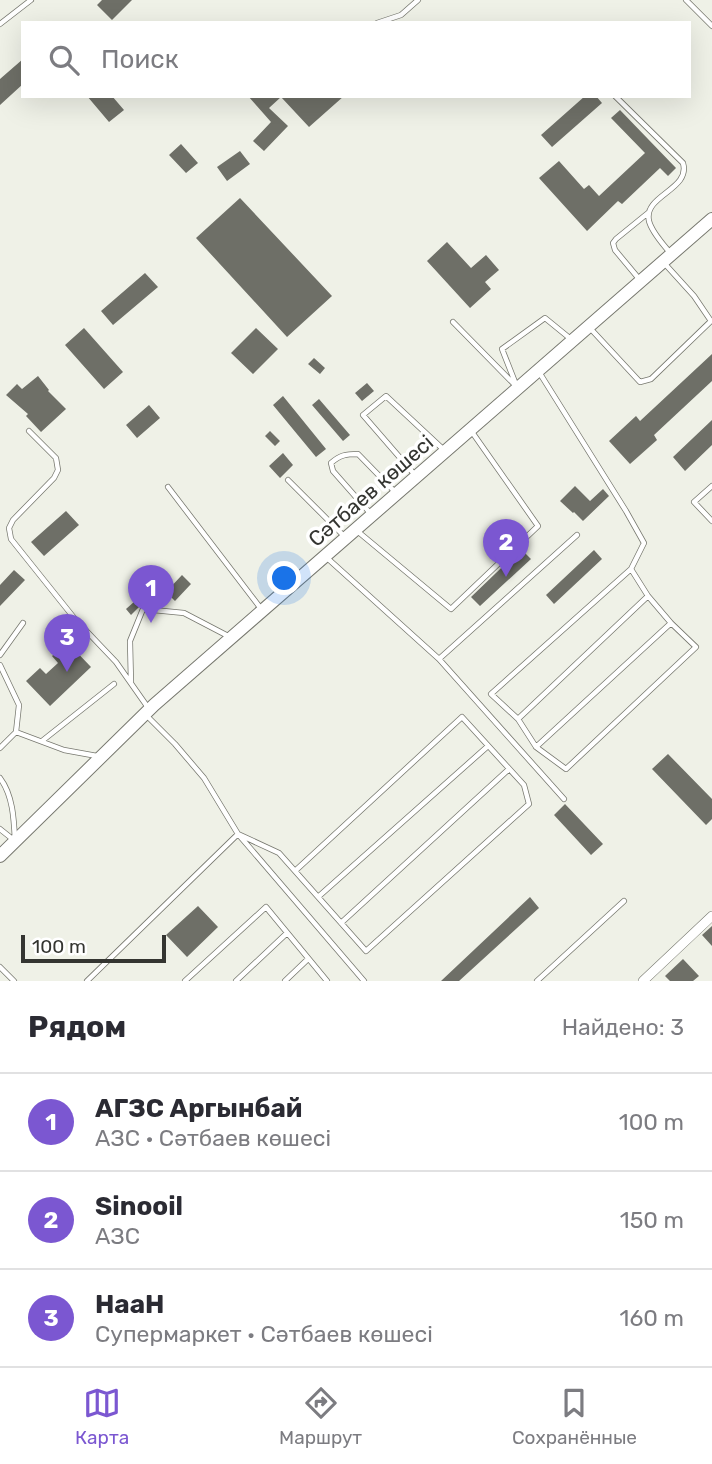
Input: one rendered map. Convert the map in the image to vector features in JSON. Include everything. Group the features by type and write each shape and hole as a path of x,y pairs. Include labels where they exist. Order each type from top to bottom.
{"main road":[{"name":"Сәтбаев көшесі","path":"0,856 147,712 712,219"}],"street":[{"path":"643,981 712,916"}],"lane":[{"path":"0,24 32,0"},
{"path":"383,21 401,15 418,0"},
{"path":"686,0 712,26"},
{"path":"617,98 683,163 685,169 681,180 654,203 649,213 613,243 615,250 641,281"},
{"path":"589,327 640,382 651,379 711,321 667,258 650,226 649,213"},
{"path":"518,388 502,349 545,318 573,340"},
{"path":"453,322 518,388"},
{"path":"538,371 644,544 631,569 491,694 518,719 536,747 566,769 696,647 648,596 631,569"},
{"path":"416,477 363,415 386,396 446,451"},
{"path":"288,480 351,534 451,609 538,526 470,430"},
{"path":"29,431 56,458 58,470 54,478 13,520 9,528 11,539 75,619 116,662 147,712 204,778 238,834 364,981"},
{"path":"372,515 333,471 331,463 346,454 358,454 397,494"},
{"path":"712,486 694,502 712,521"},
{"path":"168,487 262,611"},
{"path":"439,659 577,535"},
{"path":"325,556 439,659 564,799"},
{"path":"518,719 648,596"},
{"path":"131,684 130,641 143,609 184,613 232,638"},
{"path":"0,655 23,623"},
{"path":"536,747 671,623"},
{"path":"0,665 19,705 16,732 0,748"},
{"path":"42,742 114,684"},
{"path":"238,834 279,853 366,951 529,804 524,785 462,718 295,871"},
{"path":"16,732 64,750 102,757"},
{"path":"318,897 488,746"},
{"path":"341,923 509,769"},
{"path":"0,778 5,784 13,813 15,841"},
{"path":"0,830 15,841"},
{"path":"87,981 238,834"},
{"path":"537,981 624,901"},
{"path":"185,981 266,907 327,981"},
{"path":"236,981 287,933"},
{"path":"285,981 308,958"},
{"path":"0,967 14,981"}],"building":[{"path":"102,0 132,0 112,20 97,5"},
{"path":"21,61 21,86 0,105 0,79"},
{"path":"89,98 114,98 124,110 109,122"},
{"path":"250,98 280,98 269,108 288,126 264,151 253,141 271,122"},
{"path":"282,98 342,98 309,127"},
{"path":"583,98 598,98 602,103 552,147 541,135"},
{"path":"620,110 676,168 668,176 660,168 622,204 618,201 587,231 539,178 559,161 584,189 589,185 599,196 645,153 611,118"},
{"path":"181,144 198,163 186,173 169,155"},
{"path":"240,151 250,164 227,181 217,167"},
{"path":"240,198 332,296 287,337 196,238"},
{"path":"447,242 471,268 486,255 499,270 485,282 491,289 470,308 427,261"},
{"path":"145,273 158,287 113,325 101,311"},
{"path":"84,328 123,372 104,389 65,345"},
{"path":"256,328 278,349 253,374 231,353"},
{"path":"712,354 712,381 654,435 657,440 630,464 609,441 636,416 640,421"},
{"path":"314,358 325,368 320,374 308,364"},
{"path":"38,376 66,409 41,432 26,416 28,414 6,395 17,384 22,389"},
{"path":"367,383 374,391 362,401 355,393"},
{"path":"283,396 326,449 316,457 273,405"},
{"path":"319,399 350,435 343,441 312,405"},
{"path":"149,405 160,418 137,438 126,425"},
{"path":"712,420 712,445 685,471 673,457"},
{"path":"270,431 280,441 275,446 265,436"},
{"path":"283,453 293,465 280,478 269,466"},
{"path":"575,486 590,501 603,489 609,496 583,521 560,501"},
{"path":"66,511 79,525 44,556 31,542"},
{"path":"521,549 531,559 480,606 471,597"},
{"path":"594,550 602,559 554,604 546,595"},
{"path":"14,570 25,580 0,606 0,585"},
{"path":"182,575 191,584 175,601 166,592"},
{"path":"135,601 139,607 131,615 126,609"},
{"path":"67,642 91,667 50,706 26,681 40,668 46,674 58,663 52,656"},
{"path":"668,754 712,799 712,819 706,825 652,769"},
{"path":"565,804 603,844 591,855 554,815"},
{"path":"530,897 539,908 459,981 441,981"},
{"path":"198,906 218,927 187,957 166,935"},
{"path":"712,926 712,946 702,935"},
{"path":"683,959 699,976 693,981 670,981 665,976"}],"place":[{"name":"Sinooil","path":"506,577"},
{"name":"АГЗС Аргынбай","path":"151,623"},
{"name":"НааН","path":"67,672"}]}
